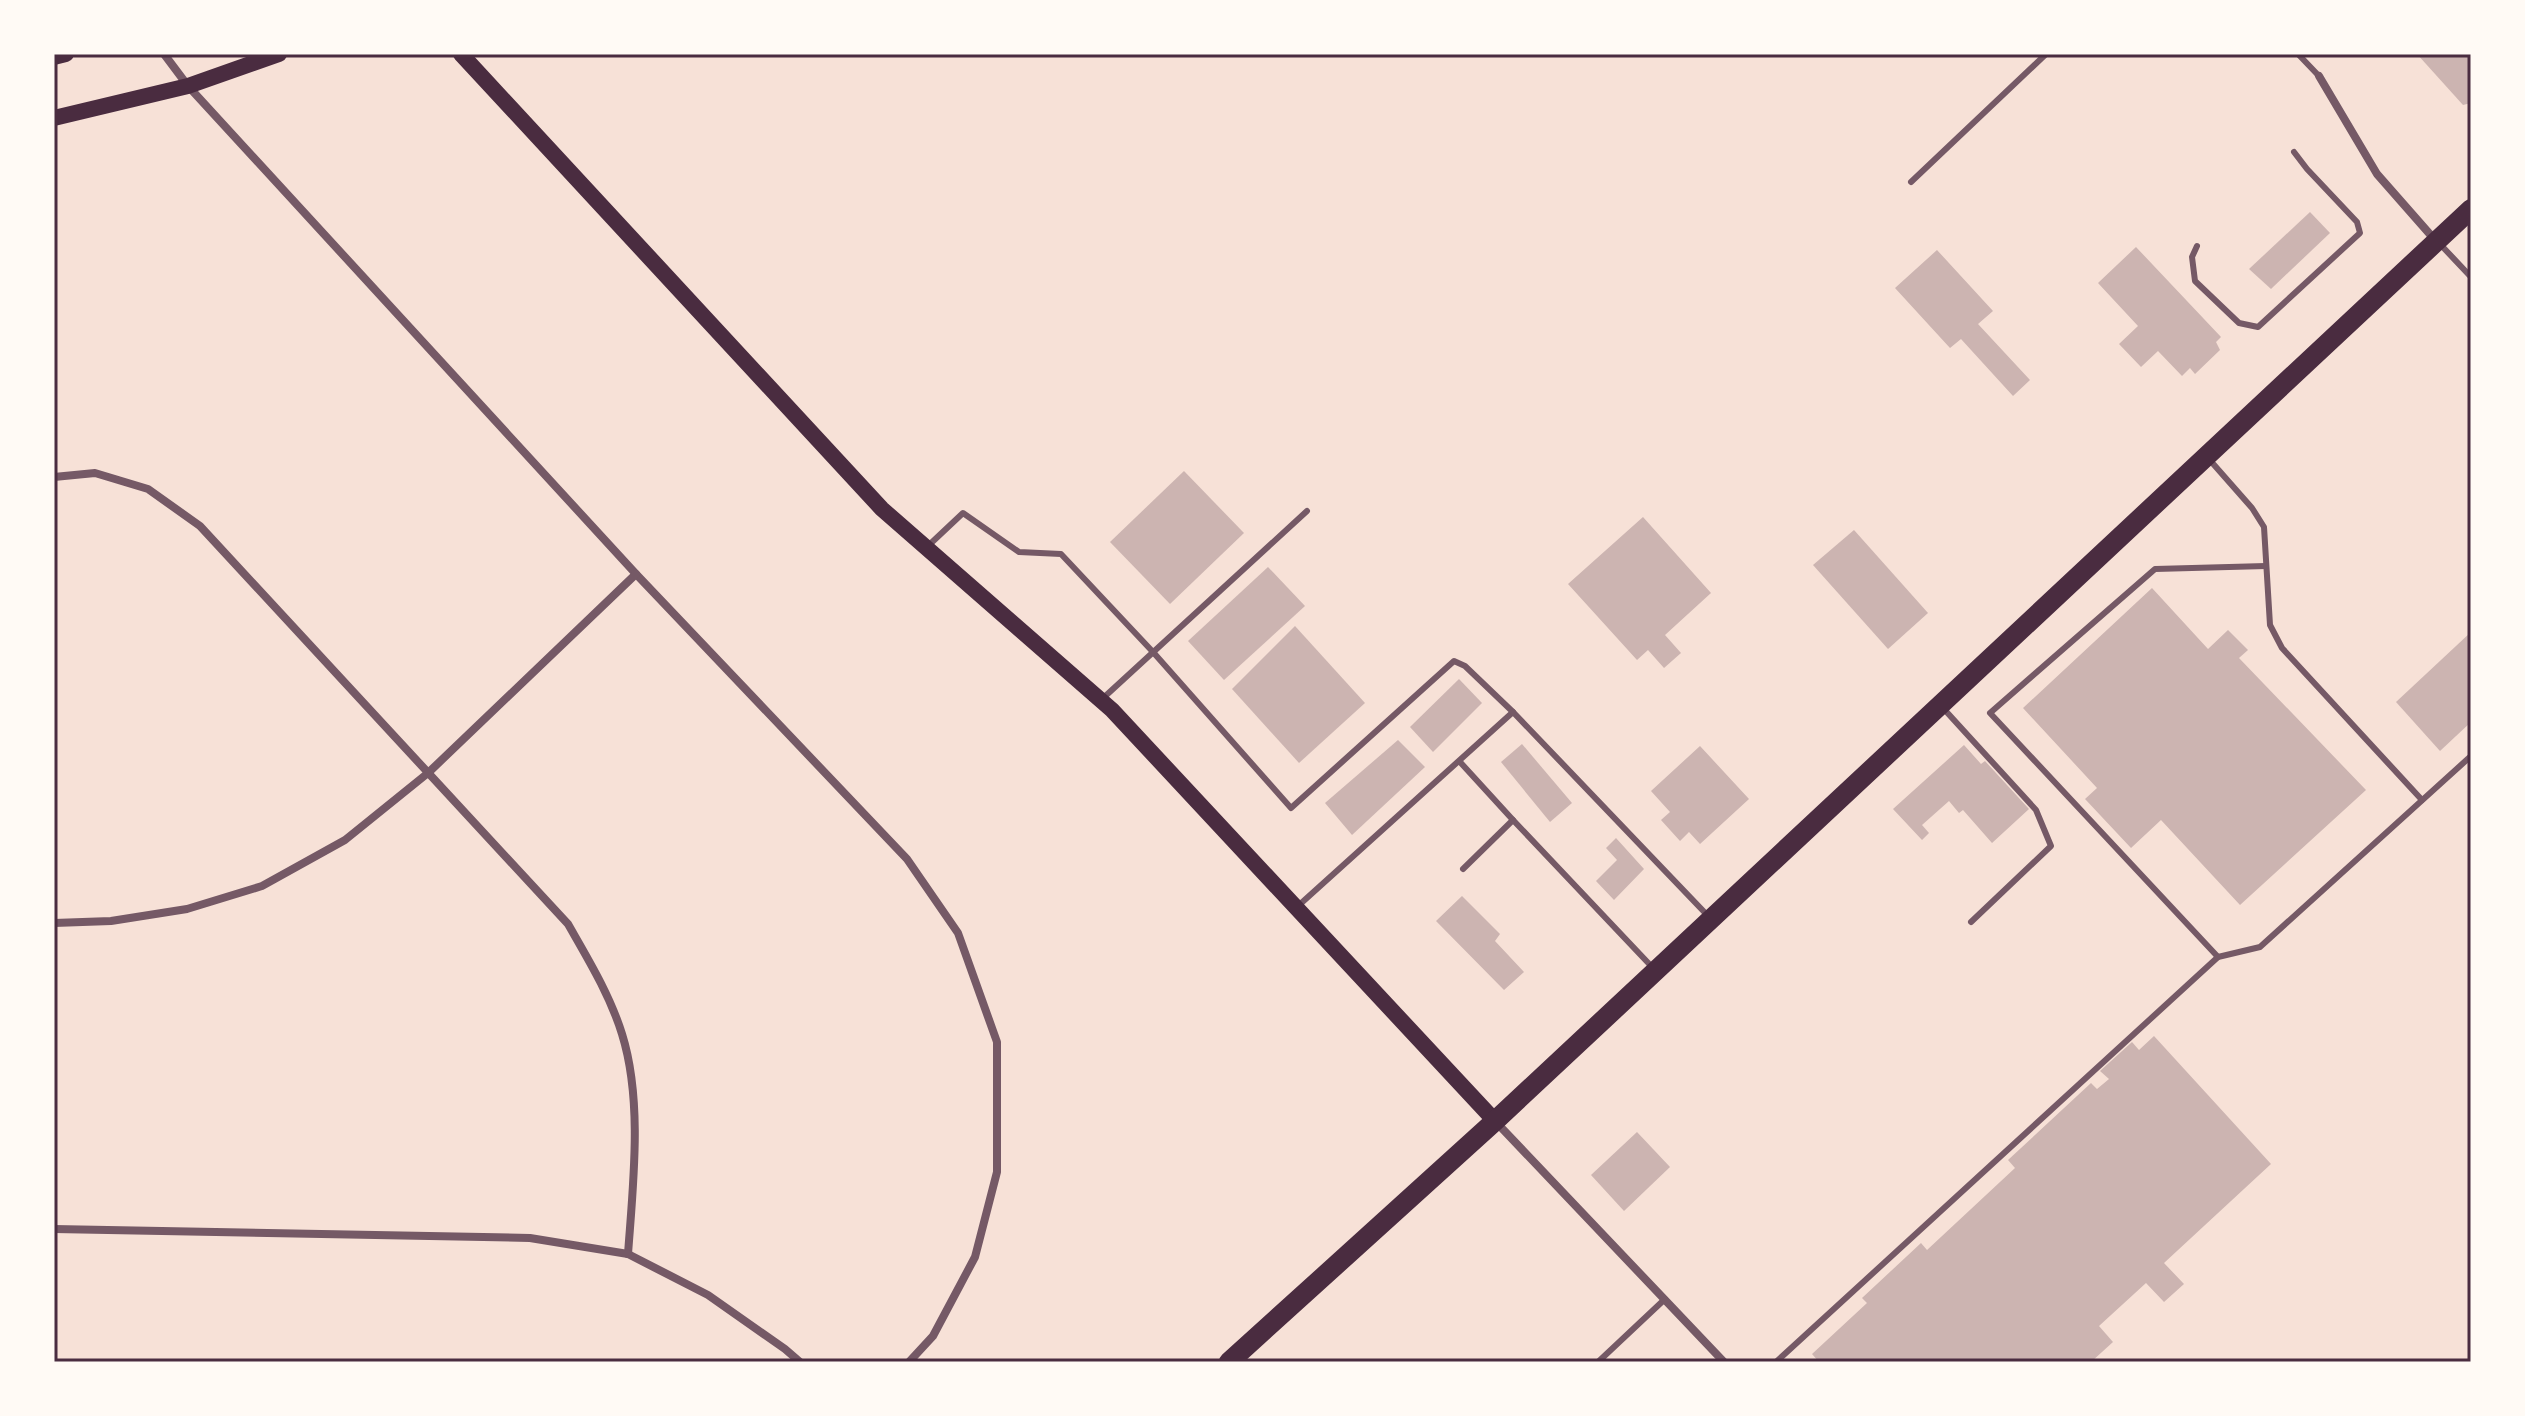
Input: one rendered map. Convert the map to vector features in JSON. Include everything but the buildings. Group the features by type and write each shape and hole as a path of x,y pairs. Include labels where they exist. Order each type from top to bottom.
{"main road":[{"path":"54,57 66,54"},
{"path":"54,118 188,86 279,54"},
{"path":"461,54 882,509 1101,700 1495,1121"},
{"path":"1229,1362 1495,1121 2471,209"}],"street":[{"path":"164,54 188,86 636,574 907,859 958,933 997,1042 997,1172 975,1257 933,1336 909,1362"},
{"path":"2319,76 2377,174 2436,241"},
{"path":"54,477 95,473 148,489 200,526 568,924 597,975 622,1035 633,1087 634,1180 628,1254"},
{"path":"54,923 111,921 187,909 262,886 345,840 428,773 636,574"},
{"path":"1495,1121 1724,1362"},
{"path":"54,1229 530,1238 628,1254 708,1295 800,1362"}],"lane":[{"path":"1911,182 2046,54"},
{"path":"2298,54 2319,76"},
{"path":"2197,246 2192,257 2195,281 2239,323 2258,327 2360,233 2357,222 2294,152"},
{"path":"2436,241 2471,277"},
{"path":"2206,456 2252,508 2264,527 2270,625 2282,648 2422,800"},
{"path":"1101,700 1307,511"},
{"path":"926,548 963,513 1019,552 1061,554 1153,652 1291,808 1454,661 1465,666 1711,919"},
{"path":"2218,957 1990,713 2155,569 2266,566"},
{"path":"1940,705 2036,810 2051,846 1971,922"},
{"path":"1295,908 1513,712"},
{"path":"1776,1362 2218,957 2260,947 2471,756"},
{"path":"1460,762 1656,971"},
{"path":"1463,869 1513,820"},
{"path":"1598,1362 1665,1299"}]}
